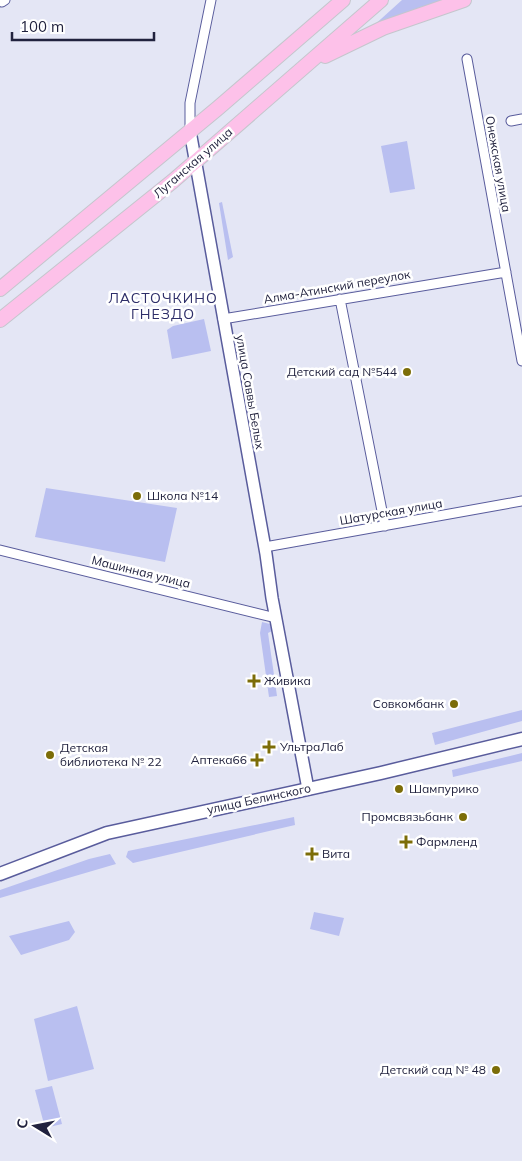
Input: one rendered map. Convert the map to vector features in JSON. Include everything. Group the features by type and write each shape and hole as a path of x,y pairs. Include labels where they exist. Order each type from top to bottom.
{"main road":[{"name":"Луганская улица","path":"0,289 190,131 343,0"},
{"name":"Луганская улица","path":"0,320 197,160 381,0"},
{"path":"308,64 383,28 464,0"},
{"name":"улица Белинского","path":"0,874 107,833 522,739"}],"street":[{"name":"улица Саввы Белых","path":"211,0 190,103 190,131 197,160 197,181 308,789"},
{"name":"Онежская улица","path":"467,59 522,361"},
{"path":"511,121 522,118"},
{"name":"Алма-Атинский переулок","path":"223,319 340,298 506,272"},
{"path":"340,298 385,526"},
{"name":"Шатурская улица","path":"265,547 522,501"},
{"name":"Машинная улица","path":"0,550 276,618"}],"shaded area":[{"path":"402,0 449,0 371,28"},
{"path":"407,141 415,189 390,193 381,146"},
{"path":"222,202 233,257 228,260 219,203"},
{"path":"204,319 211,351 172,359 167,330 173,326"},
{"path":"46,488 177,508 165,562 35,537"},
{"path":"262,622 270,624 272,631 268,633 277,696 269,697 260,633"},
{"path":"522,710 522,721 435,745 432,733"},
{"path":"522,753 522,761 453,777 452,770"},
{"path":"294,817 295,825 133,863 126,857 128,851"},
{"path":"110,854 116,864 0,898 0,890 89,859"},
{"path":"314,912 344,918 339,936 310,929"},
{"path":"69,921 75,932 69,940 21,955 9,936"},
{"path":"77,1006 94,1069 48,1081 34,1019"},
{"path":"52,1086 62,1124 45,1128 35,1090"}],"place":[{"name":"Детский сад №544","path":"407,372"},
{"name":"Школа №14","path":"137,496"},
{"name":"Живика","path":"254,681"},
{"name":"Совкомбанк","path":"454,704"},
{"name":"УльтраЛаб","path":"269,747"},
{"name":"Детская библиотека № 22","path":"50,755"},
{"name":"Аптека66","path":"257,760"},
{"name":"Шампурико","path":"399,789"},
{"name":"Промсвязьбанк","path":"463,817"},
{"name":"Фармленд","path":"406,842"},
{"name":"Вита","path":"312,854"},
{"name":"Детский сад № 48","path":"496,1070"}],"district":[{"name":"ЛАСТОЧКИНО ГНЕЗДО","path":"163,306"}]}
